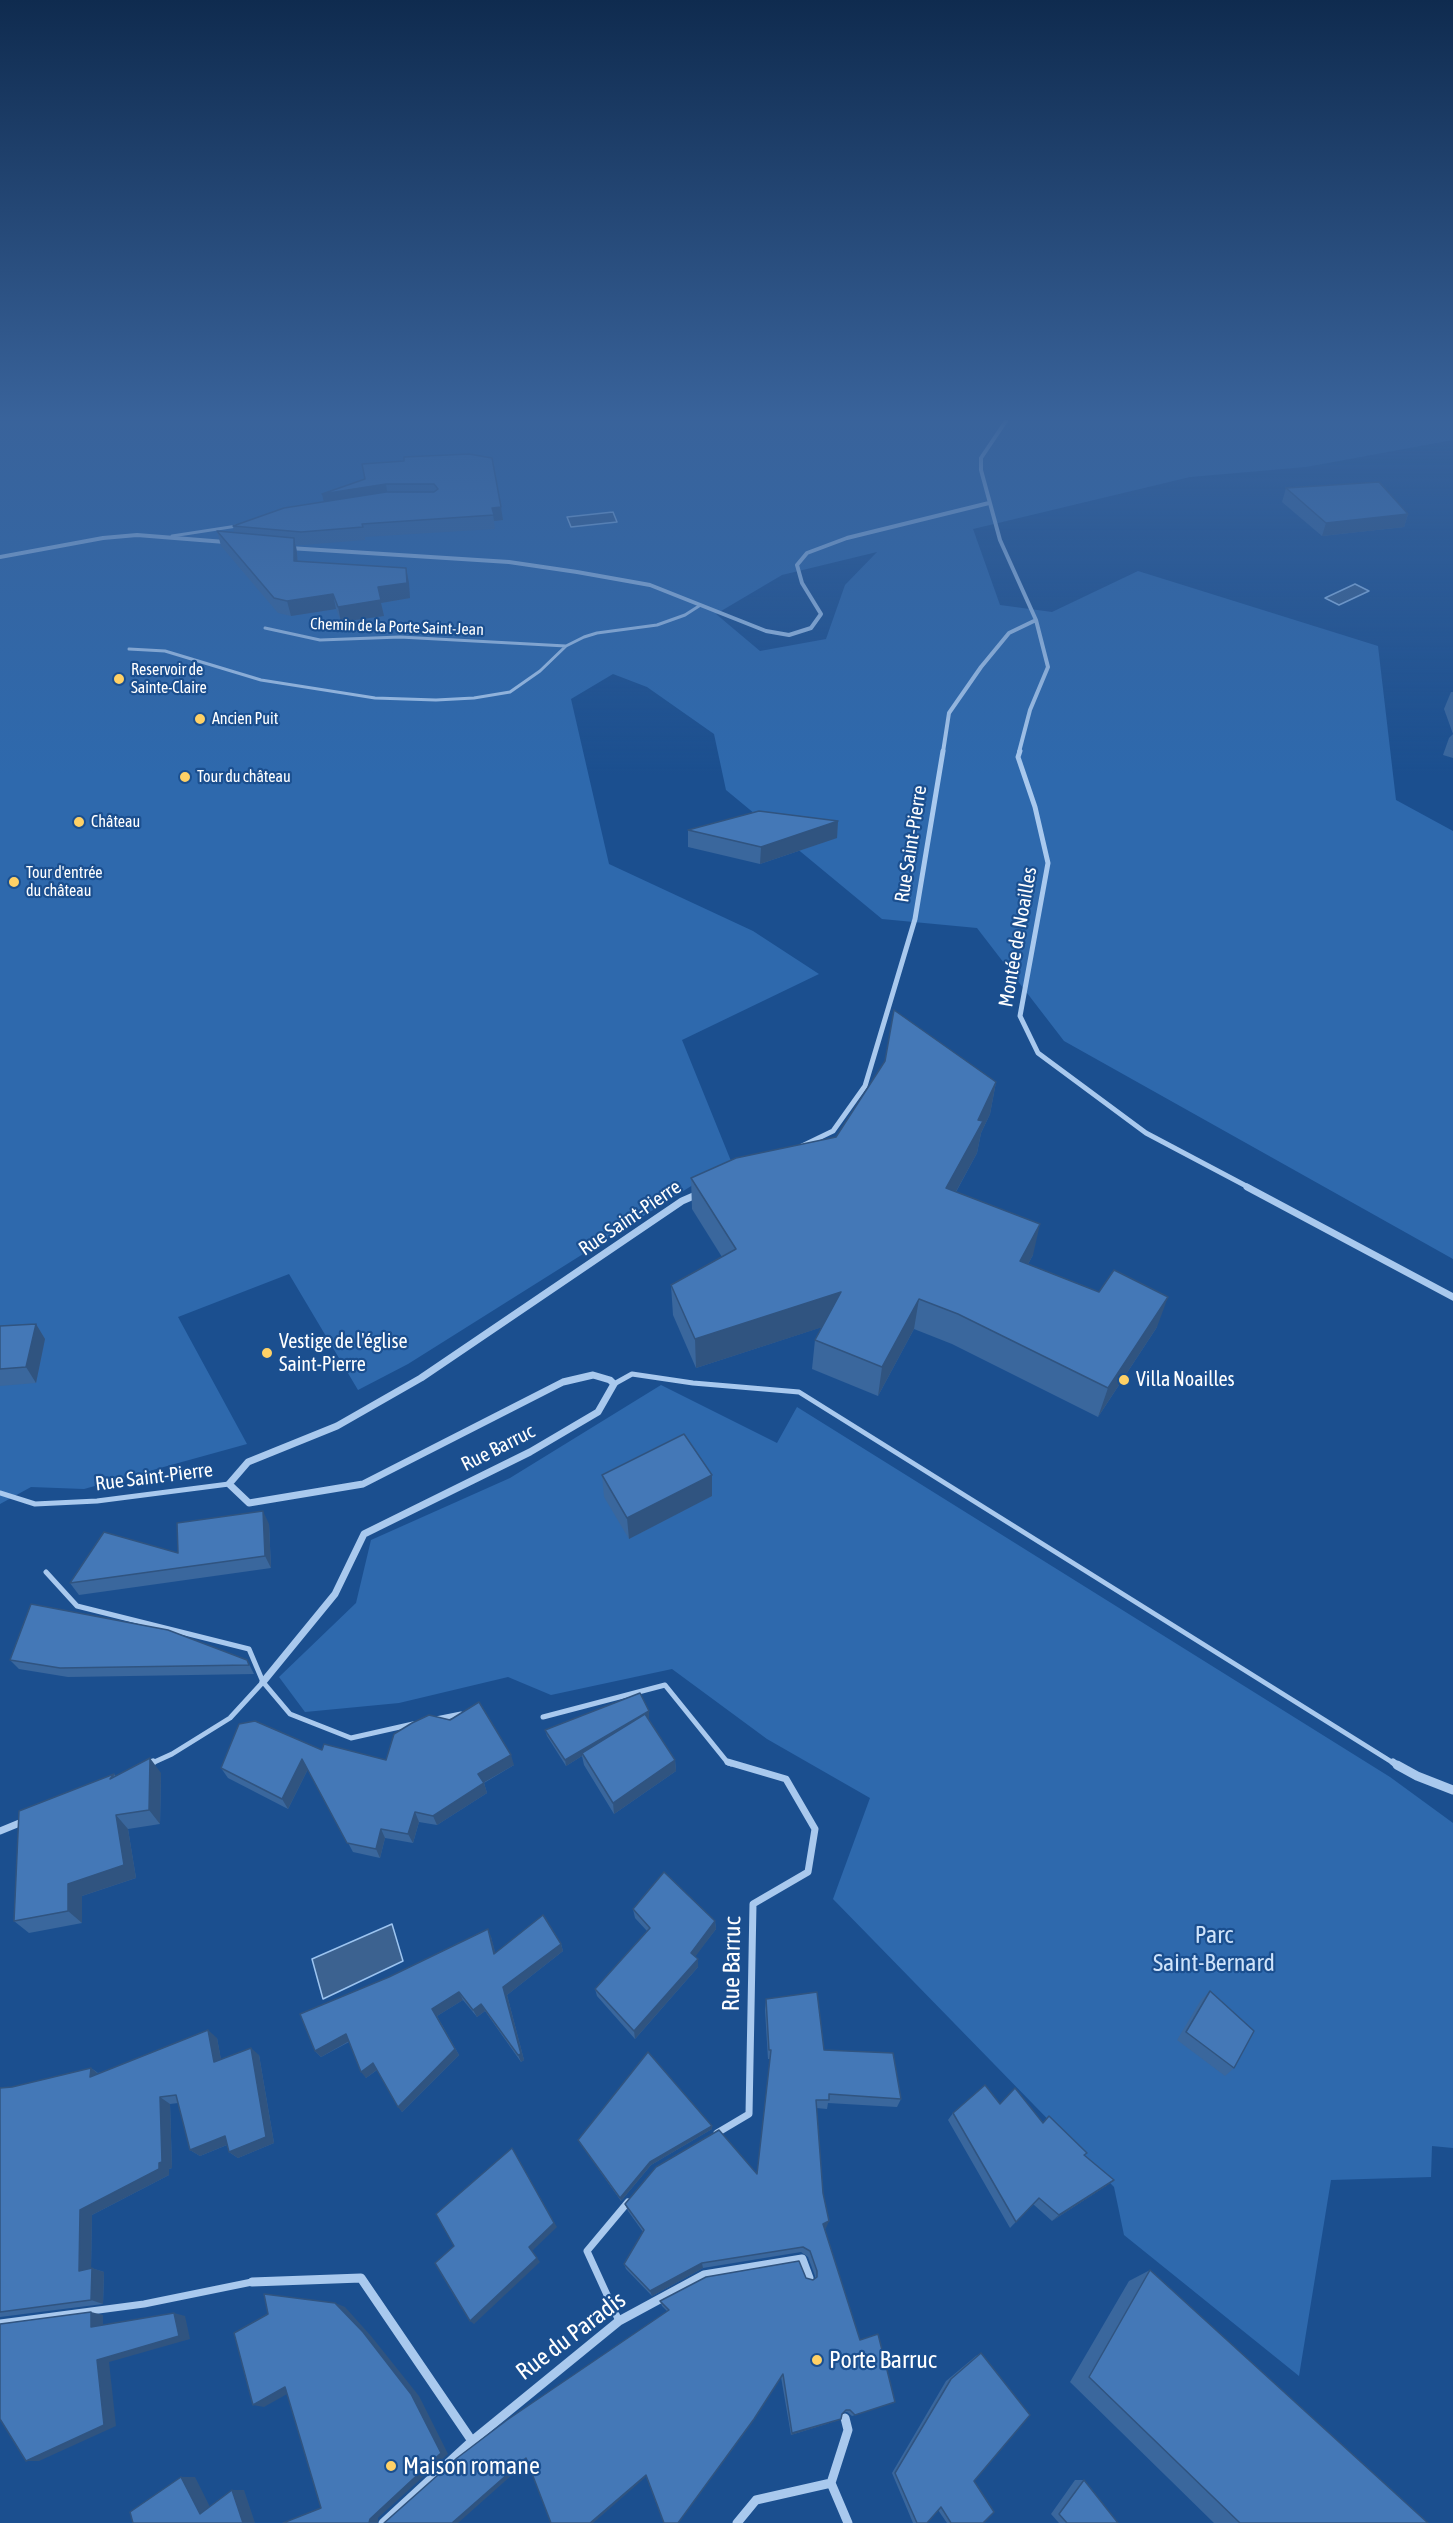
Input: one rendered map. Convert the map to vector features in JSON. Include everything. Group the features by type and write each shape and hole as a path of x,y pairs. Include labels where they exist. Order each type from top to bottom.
{"street":[{"path":"0,557 99,539"},
{"path":"198,539 228,542"},
{"path":"282,547 520,564 651,585 766,631 789,635 811,628 820,614 816,602 802,583 797,565 807,553 845,539"},
{"name":"Montée de Noailles","path":"1000,539 1036,620 1048,667 1030,710 1018,757 1035,807 1048,863 1020,1016 1038,1053 1146,1133 1453,1297"},
{"name":"Rue Saint-Pierre","path":"790,1151 834,1131 865,1086 915,919 950,713 981,667 1009,633 1036,620"},
{"name":"Rue Saint-Pierre","path":"229,1484 248,1462 337,1426 421,1378 682,1201 704,1191"},
{"name":"Rue Barruc","path":"229,1484 249,1503 363,1484 563,1382 593,1375 610,1380 614,1384 598,1412 530,1452 364,1534 335,1594 263,1682"},
{"path":"1397,1764 1417,1776 1453,1790"},
{"name":"Rue du Paradis","path":"383,2523 472,2441 619,2321 704,2275 802,2259 809,2278"},
{"path":"252,2282 361,2278 472,2441"},
{"path":"846,2418 848,2430 831,2483 848,2523"},
{"path":"737,2523 756,2500 831,2483"}],"lane":[{"path":"129,648 165,651 273,681 375,698 436,700 474,698 510,692 540,671 566,646 597,633 657,625 685,615 699,606"},
{"name":"Chemin de la Porte Saint-Jean","path":"265,628 320,640 400,637 566,646"},
{"path":"614,1384 632,1374 693,1383 799,1392 1397,1764"},
{"name":"Rue Saint-Pierre","path":"0,1493 35,1504 97,1501 229,1484"},
{"path":"46,1572 77,1606 249,1649 263,1682 290,1714 351,1738 417,1723"},
{"path":"141,1768 172,1754 230,1718 263,1682"},
{"name":"Rue Barruc","path":"543,1717 665,1685 728,1763 786,1779 815,1829 808,1872 753,1904 749,2114 711,2136"},
{"path":"428,1721 461,1714"},
{"path":"0,1831 28,1819"},
{"path":"619,2321 587,2252 632,2198"},
{"path":"0,2323 144,2304 252,2282"}],"green space":[{"path":"0,539 976,539 1000,605 1052,612 1138,571 1378,646 1396,800 1453,831 1453,1259 1064,1041 977,928 882,919 726,790 714,734 647,687 613,674 571,699 609,864 753,931 819,974 682,1040 731,1161 408,1364 358,1390 289,1274 178,1317 247,1444 84,1489 31,1487 0,1504","holes":["877,552 845,585 826,639 760,651 716,614 782,575"]},
{"name":"Parc Saint-Bernard","path":"661,1385 777,1443 797,1407 1390,1777 1453,1823 1453,2148 1432,2146 1431,2177 1331,2180 1299,2376 1124,2235 1114,2187 833,1899 870,1798 767,1739 672,1669 551,1695 508,1677 399,1703 305,1712 279,1677 356,1603 371,1540 510,1478"}],"shaded area":[{"path":"1355,584 1369,591 1339,605 1325,598"},
{"path":"392,1924 403,1961 323,1999 312,1959"}],"building":[{"path":"224,539 294,539 294,561 406,568 407,583 378,587 381,600 338,607 333,594 287,601 274,598"},
{"path":"759,811 838,821 761,847 688,830"},
{"path":"894,1010 996,1082 978,1120 983,1121 946,1188 1040,1224 1020,1261 1099,1292 1114,1270 1168,1297 1108,1388 958,1314 919,1299 882,1367 815,1340 841,1292 695,1339 671,1285 736,1249 691,1178 736,1158 836,1137 885,1061"},
{"path":"36,1324 26,1367 0,1369 0,1326"},
{"path":"684,1434 712,1475 627,1518 602,1475"},
{"path":"263,1511 265,1556 70,1583 104,1532 178,1553 177,1523"},
{"path":"31,1604 168,1630 247,1660 249,1665 60,1668 10,1660"},
{"path":"640,1693 649,1711 565,1760 545,1730"},
{"path":"479,1702 511,1755 478,1774 484,1783 433,1816 415,1812 408,1834 381,1829 376,1849 347,1843 302,1759 282,1799 221,1768 239,1724 255,1721 322,1750 324,1744 386,1760 394,1734 429,1715 450,1720"},
{"path":"645,1714 675,1760 613,1803 582,1753"},
{"path":"150,1758 149,1810 116,1815 124,1865 68,1884 68,1911 14,1921 19,1811 114,1774 110,1779"},
{"path":"664,1872 715,1921 691,1953 698,1959 634,2031 595,1989 650,1928 633,1909"},
{"path":"543,1915 561,1944 503,1987 521,2054 518,2055 481,2004 473,2010 459,1992 432,2009 455,2049 398,2107 373,2063 361,2072 346,2034 315,2051 300,2014 389,1977 488,1929 494,1954"},
{"path":"1210,1991 1254,2031 1234,2068 1186,2032"},
{"path":"817,1992 824,2050 893,2053 901,2099 829,2094 829,2100 816,2100 823,2193 829,2221 823,2224 860,2340 878,2334 895,2402 855,2415 850,2410 846,2410 841,2419 792,2433 783,2374 754,2419 678,2523 664,2523 646,2475 590,2523 551,2523 526,2458 452,2523 384,2523 457,2458 507,2420 669,2310 660,2301 706,2277 799,2261 806,2278 813,2280 817,2277 810,2251 803,2247 702,2263 650,2291 624,2264 644,2230 625,2204 656,2167 719,2130 757,2174 771,2050 769,2050 766,1999"},
{"path":"208,2030 214,2062 251,2048 266,2137 229,2152 225,2136 190,2150 176,2095 160,2097 162,2162 159,2163 159,2169 80,2210 79,2271 92,2268 91,2300 0,2312 0,2088 91,2068 90,2077"},
{"path":"648,2052 712,2126 650,2162 620,2198 578,2140"},
{"path":"985,2085 1000,2104 1015,2088 1043,2123 1049,2116 1087,2153 1084,2155 1114,2180 1059,2215 1039,2198 1016,2222 953,2113"},
{"path":"512,2148 554,2223 529,2247 537,2258 470,2321 435,2263 454,2246 436,2214"},
{"path":"1150,2270 1428,2523 1240,2523 1089,2377"},
{"path":"264,2294 335,2303 363,2332 411,2394 441,2453 370,2519 369,2523 283,2523 321,2508 285,2387 253,2405 234,2333 268,2314"},
{"path":"91,2312 91,2327 174,2313 179,2336 97,2360 104,2425 26,2461 0,2419 0,2324"},
{"path":"981,2353 1030,2415 974,2481 994,2512 983,2523 951,2523 941,2507 927,2523 917,2523 895,2473 951,2379"},
{"path":"181,2477 200,2514 232,2490 243,2523 133,2523 130,2512"},
{"path":"1084,2480 1118,2523 1067,2523 1059,2514"}],"place":[{"name":"Reservoir de Sainte-Claire","path":"119,679"},
{"name":"Ancien Puit","path":"200,719"},
{"name":"Tour du château","path":"185,777"},
{"name":"Château","path":"79,822"},
{"name":"Tour d'entrée du château","path":"14,882"},
{"name":"Vestige de l'église Saint-Pierre","path":"267,1353"},
{"name":"Villa Noailles","path":"1124,1380"},
{"name":"Porte Barruc","path":"817,2360"},
{"name":"Maison romane","path":"391,2466"}]}
